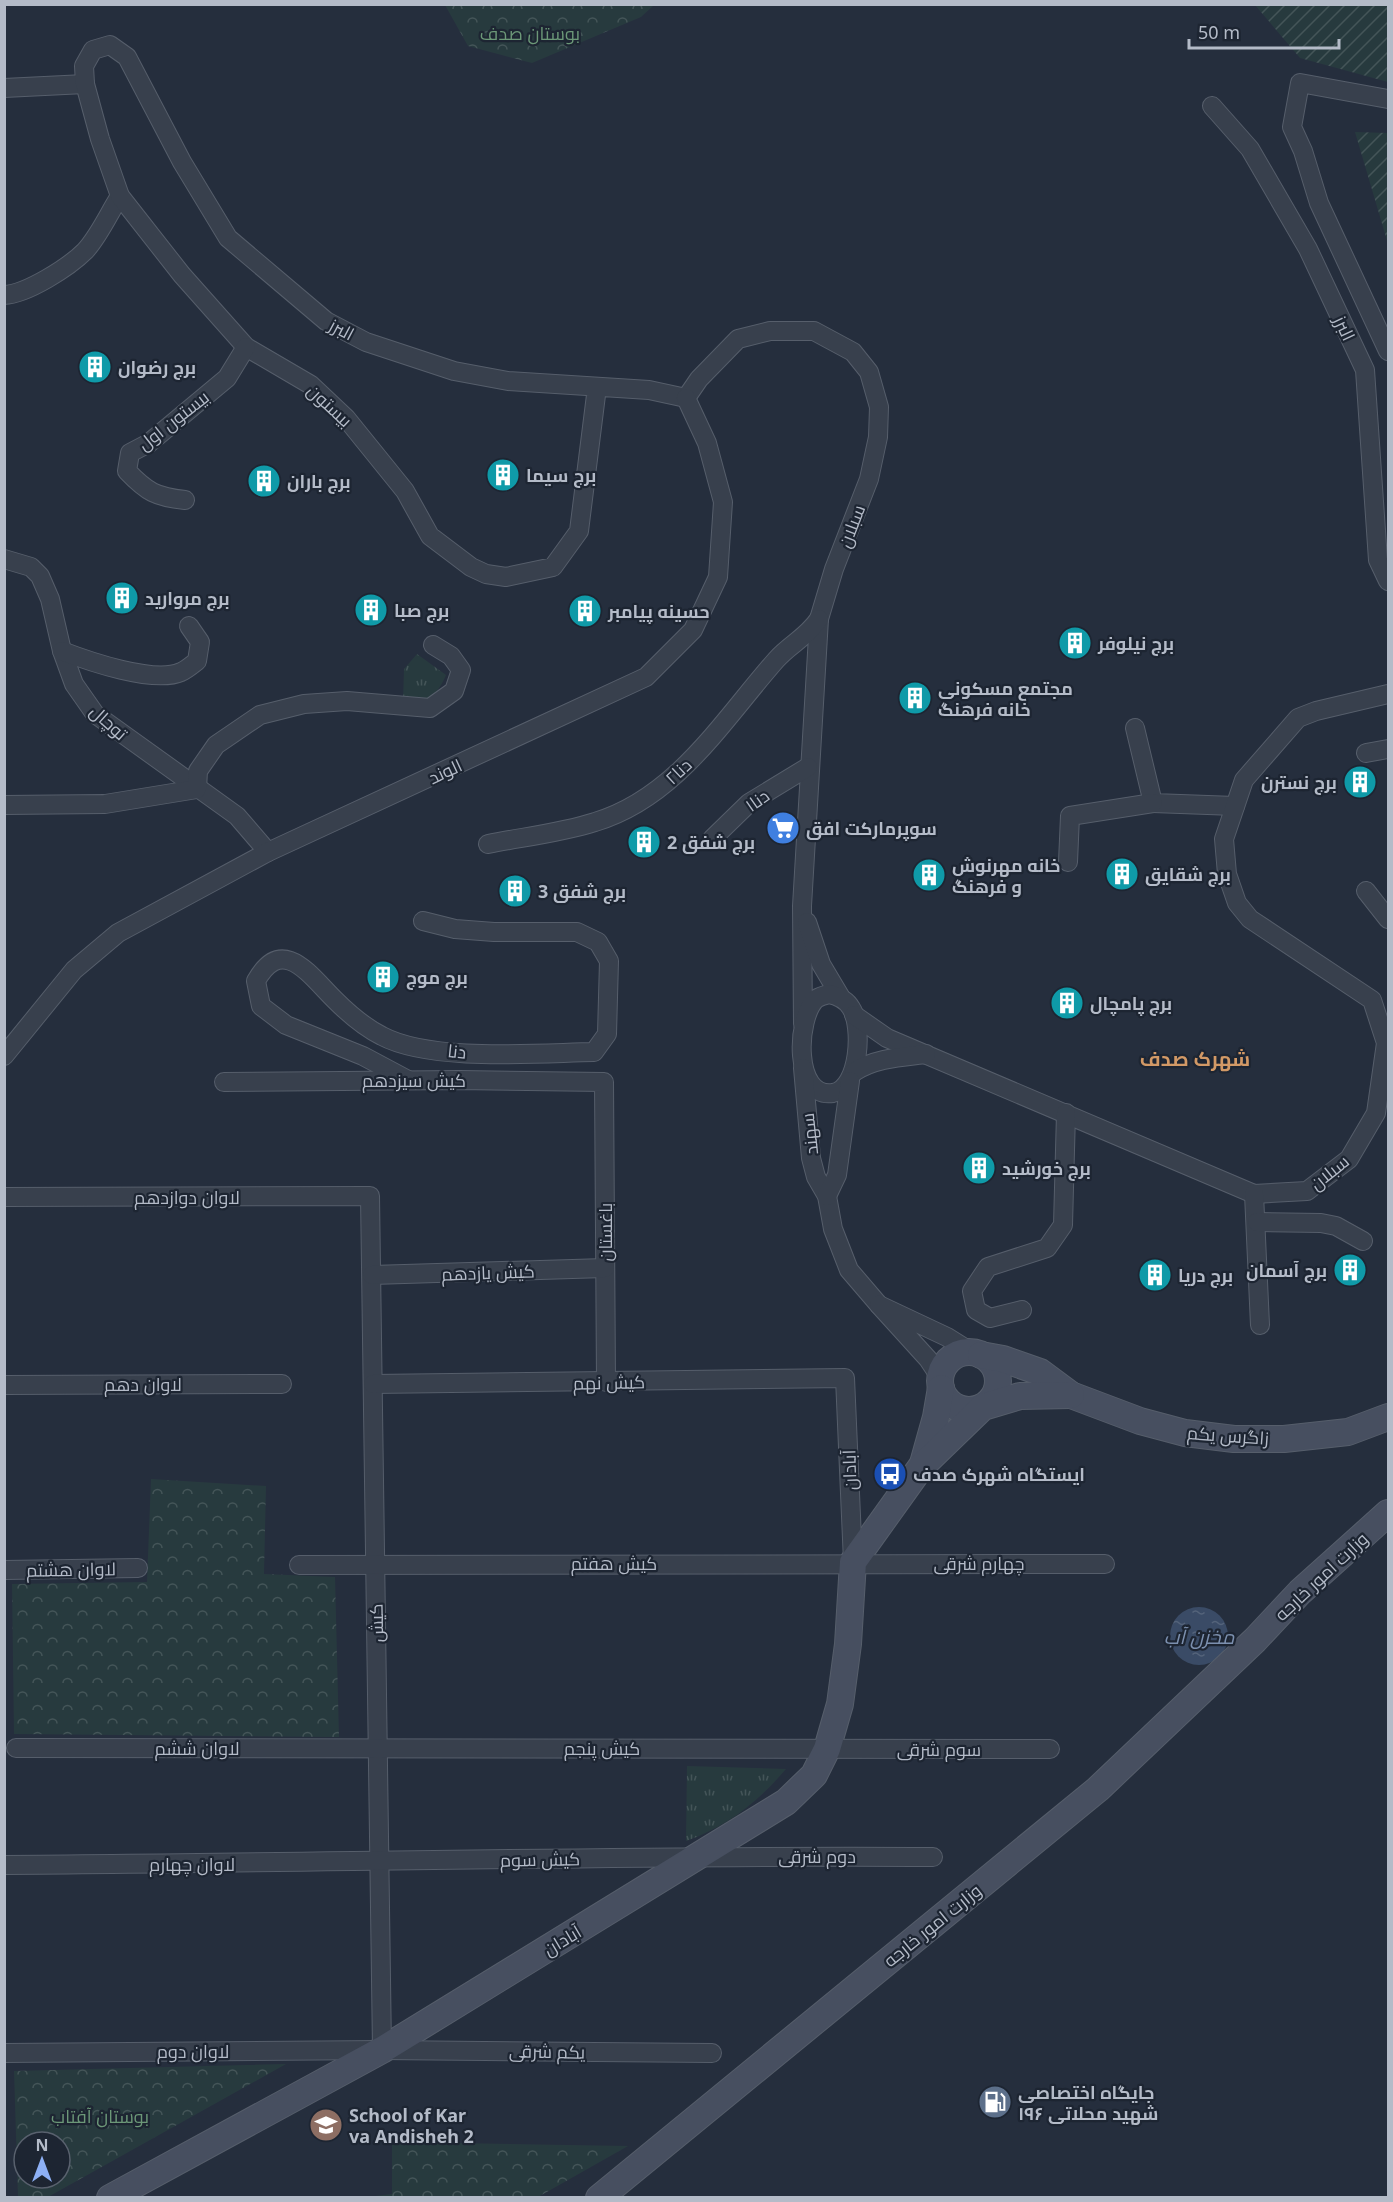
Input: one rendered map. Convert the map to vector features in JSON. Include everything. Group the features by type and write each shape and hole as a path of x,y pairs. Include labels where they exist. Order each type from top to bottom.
{"main road":[{"path":"853,1562 921,1467 992,1400 998,1380 990,1361 976,1354 951,1359 944,1367 936,1416 921,1467"},
{"name":"زاگرس یکم","path":"976,1354 1004,1359 1040,1372 1071,1395 1140,1421 1174,1430 1234,1439 1284,1439 1348,1432 1389,1417"},
{"path":"941,1383 945,1398 962,1410 983,1407"},
{"name":"زاگرس یکم","path":"983,1407 1020,1396 1071,1395"},
{"name":"وزارت امور خارجه","path":"1255,1640 1300,1592 1389,1514"},
{"name":"وزارت امور خارجه","path":"599,2198 1098,1788 1255,1640 1389,1528"},
{"name":"آبادان","path":"110,2198 382,2050 786,1802 813,1775 827,1749 842,1692 848,1644 853,1562"}],"street":[{"name":"بیستون","path":"127,57 110,45 93,50 84,66 85,84 99,139 120,196 182,275 246,348 311,385 346,418 405,491 430,536 471,567 486,574 506,577 553,567 579,531 597,387"},
{"name":"البرز","path":"127,57 182,162 228,238 326,321 366,342 454,371 507,381 649,390 686,398"},
{"path":"1389,99 1300,83 1292,127 1303,151 1319,203 1389,351"},
{"path":"4,88 85,84"},
{"name":"البرز","path":"1212,106 1250,149 1308,249 1365,370 1378,560 1389,581"},
{"path":"4,295 12,294 49,277 86,250 120,196"},
{"name":"سبلان","path":"686,398 699,379 738,339 770,331 814,331 853,352 869,372 879,407 878,437 869,479 834,569 819,620 808,767 802,906 803,1024"},
{"name":"بیستون اول","path":"185,500 165,498 146,490 127,471 130,453 149,443 227,378 246,348"},
{"name":"الوند","path":"4,1056 74,970 118,933 268,852 646,677 693,630 718,577 723,502 707,442 686,398"},
{"name":"توچال","path":"4,559 31,567 40,576 50,599 62,651 74,684 95,714 237,816 268,852"},
{"name":"دنا۲","path":"488,844 596,822 629,808 669,782 748,695 778,658 808,635 819,620"},
{"path":"62,651 101,666 145,674 180,673 197,661 200,642 189,626"},
{"path":"4,805 105,804 197,789 198,771 216,745 260,715 303,704 347,701 430,708 454,691 461,670 451,656 433,645"},
{"name":"سبلان","path":"802,906 821,964 840,996 852,1008 854,1015 887,1038 1254,1194 1307,1191 1349,1159 1376,1113 1386,1044 1372,1000 1250,919 1237,903 1227,874 1224,839 1244,780 1298,718 1316,711 1389,694"},
{"path":"1135,728 1153,803"},
{"path":"1366,753 1389,749"},
{"name":"دنا۱","path":"712,839 749,803 808,767"},
{"path":"1068,862 1070,816 1153,803 1235,806"},
{"path":"1366,891 1389,919"},
{"name":"دنا","path":"408,1080 363,1056 286,1025 261,1006 256,981 264,966 278,959 296,963 312,973 359,1023 383,1037 408,1046 489,1055 594,1052 607,1034 609,961 598,942 577,932 494,932 455,928 423,921"},
{"path":"803,1024 817,998 829,994 840,996"},
{"name":"سهند","path":"827,1196 837,1175 852,1076 857,1038 854,1015"},
{"name":"سهند","path":"803,1024 803,1068 811,1158 816,1177 827,1196 833,1229 849,1270 928,1359 941,1383"},
{"path":"803,1068 812,1085 821,1092 833,1093 862,1066 890,1058 927,1054"},
{"name":"کیش سیزدهم","path":"224,1082 408,1080 604,1082"},
{"name":"باغستان","path":"604,1082 606,1382"},
{"path":"1022,1310 990,1318 976,1310 972,1291 988,1267 1047,1248 1063,1225 1066,1113"},
{"path":"1254,1194 1260,1325"},
{"name":"لاوان دوازدهم","path":"4,1197 370,1196"},
{"name":"کیش","path":"370,1196 382,2050"},
{"path":"1257,1222 1321,1223 1336,1226 1363,1241"},
{"name":"کیش یازدهم","path":"372,1275 605,1268"},
{"name":"سهند","path":"879,1305 947,1337 976,1354"},
{"name":"کیش نهم","path":"373,1384 845,1378"},
{"name":"آبادان","path":"845,1378 853,1562"},
{"name":"لاوان دهم","path":"4,1385 282,1384"},
{"name":"کیش هفتم","path":"299,1565 853,1562"},
{"name":"چهارم شرقی","path":"853,1562 1106,1564"},
{"name":"لاوان هشتم","path":"4,1570 138,1568"},
{"name":"لاوان ششم","path":"16,1748 378,1748"},
{"name":"کیش پنجم","path":"378,1748 827,1749"},
{"name":"سوم شرقی","path":"827,1749 1050,1749"},
{"name":"کیش سوم","path":"379,1863 701,1856"},
{"name":"دوم شرقی","path":"701,1856 933,1857"},
{"name":"لاوان چهارم","path":"4,1865 379,1863"},
{"name":"لاوان دوم","path":"4,2053 382,2050"},
{"name":"یکم شرقی","path":"382,2050 711,2053"}],"green space":[{"name":"بوستان صدف","path":"445,5 654,5 641,17 532,63 468,46"},
{"path":"1255,5 1388,5 1388,82 1300,58"},
{"path":"1355,132 1388,133 1388,244"},
{"path":"417,654 446,675 434,694 418,701 403,701 404,669"},
{"path":"151,1479 266,1486 264,1574 335,1577 339,1737 14,1734 12,1584 147,1582"},
{"path":"687,1766 786,1769 752,1803 728,1821 686,1841"},
{"name":"بوستان آفتاب","path":"286,2064 72,2184 72,2130 16,2130 14,2071"},
{"path":"392,2142 628,2146 538,2197 367,2197 392,2194"},
{"name":"بوستان آفتاب","path":"18,2190 61,2190 48,2197 18,2197"}],"water":[{"name":"مخزن آب","path":"1199,1607 1210,1609 1223,1620 1228,1636 1226,1647 1215,1660 1199,1665 1188,1663 1175,1652 1170,1636 1172,1625 1183,1612"}],"place":[{"name":"برج رضوان","path":"95,367"},
{"name":"برج سیما","path":"503,475"},
{"name":"برج باران","path":"264,481"},
{"name":"برج مروارید","path":"122,598"},
{"name":"برج صبا","path":"371,610"},
{"name":"حسینه پیامبر","path":"585,611"},
{"name":"برج نیلوفر","path":"1075,643"},
{"name":"مجتمع مسکونی خانه فرهنگ","path":"915,698"},
{"name":"برج نسترن","path":"1360,782"},
{"name":"سوپرمارکت افق","path":"783,828"},
{"name":"برج شفق 2","path":"644,842"},
{"name":"برج شقایق","path":"1122,874"},
{"name":"خانه مهرنوش و فرهنگ","path":"929,875"},
{"name":"برج شفق 3","path":"515,891"},
{"name":"برج موج","path":"383,977"},
{"name":"برج پامچال","path":"1067,1003"},
{"name":"برج خورشید","path":"979,1168"},
{"name":"برج آسمان","path":"1350,1270"},
{"name":"برج دریا","path":"1155,1275"},
{"name":"ایستگاه شهرک صدف","path":"890,1474"},
{"name":"جایگاه اختصاصی ۱۹۶ شهید محلاتی","path":"995,2102"},
{"name":"School of Kar va Andisheh 2","path":"326,2125"}],"district":[{"name":"شهرک صدف","path":"1195,1058"}]}
